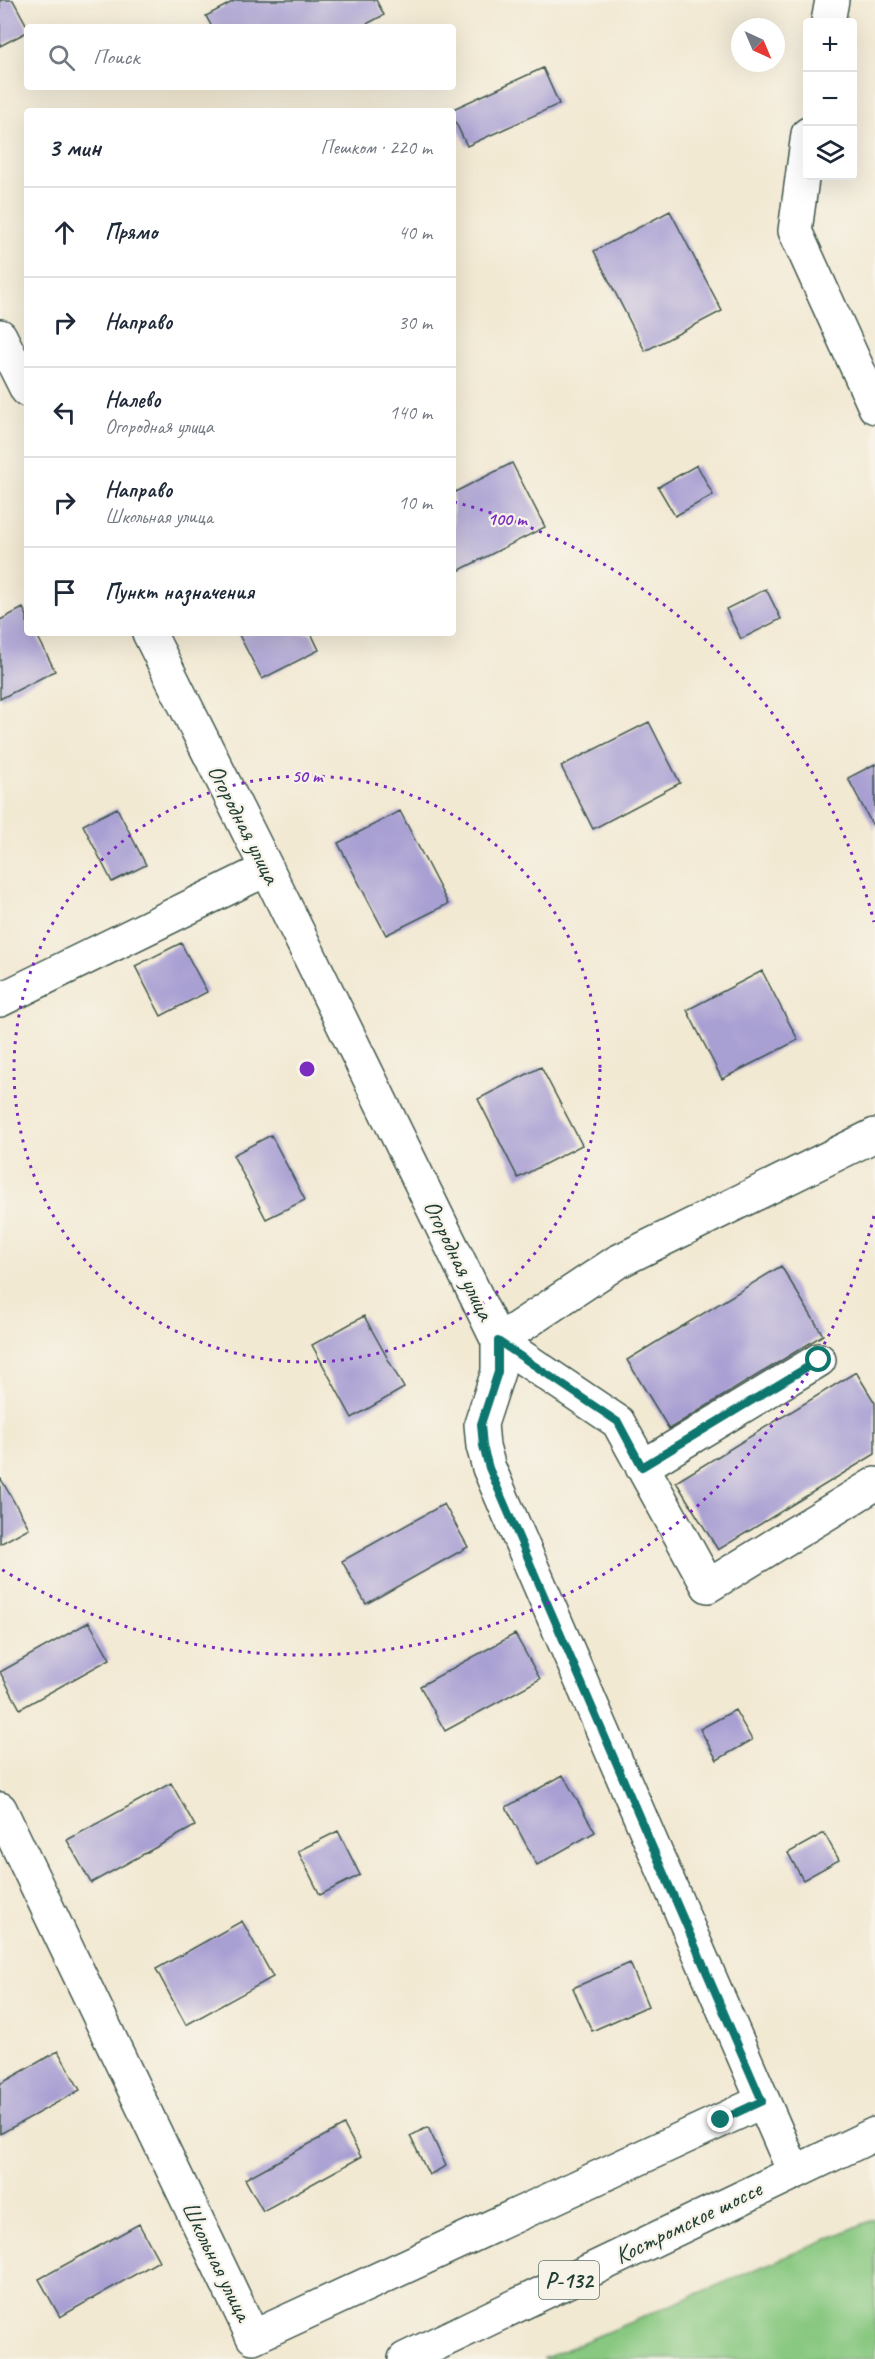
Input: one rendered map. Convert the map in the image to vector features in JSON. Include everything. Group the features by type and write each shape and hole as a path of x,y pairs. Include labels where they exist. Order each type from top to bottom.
{"main road":[{"path":"829,18 832,0"},
{"path":"803,166 795,231 875,407"},
{"path":"0,336 24,384"},
{"name":"Огородная улица","path":"151,636 267,868 498,1341 498,1372 481,1424 483,1446 489,1468 794,2172"},
{"path":"0,1000 267,868"},
{"path":"875,1135 617,1262 498,1341 618,1422 708,1586 875,1484"},
{"path":"642,1467 819,1360"},
{"name":"Школьная улица","path":"0,1809 253,2337 762,2101"},
{"name":"Костромское шоссе","path":"405,2359 875,2134"}],"green space":[{"path":"875,2219 875,2359 543,2359"}],"building":[{"path":"0,0 13,0 26,24 24,24 24,34 0,46"},
{"path":"236,0 376,0 384,15 367,24 210,24 206,16"},
{"path":"543,68 559,104 467,146 456,123 455,108"},
{"path":"670,211 722,311 645,351 594,251"},
{"path":"512,463 545,527 456,572 456,491"},
{"path":"697,465 713,495 675,516 658,487"},
{"path":"766,589 781,619 741,639 726,609"},
{"path":"23,608 24,636 38,636 55,671 0,699 0,620"},
{"path":"240,636 312,636 319,650 262,679"},
{"path":"649,722 680,783 593,829 561,766"},
{"path":"875,764 875,830 848,778"},
{"path":"117,808 146,865 112,882 83,825"},
{"path":"400,811 448,904 386,935 338,843"},
{"path":"181,943 207,992 161,1016 135,966"},
{"path":"762,971 798,1040 722,1079 687,1010"},
{"path":"541,1067 582,1145 518,1178 478,1099"},
{"path":"271,1135 305,1200 266,1219 233,1155"},
{"path":"781,1266 823,1335 669,1429 627,1360"},
{"path":"364,1316 404,1388 352,1418 312,1345"},
{"path":"856,1372 875,1403 875,1454 718,1550 676,1482"},
{"path":"0,1480 29,1528 0,1544"},
{"path":"444,1504 468,1547 366,1604 342,1561"},
{"path":"89,1622 110,1659 20,1709 0,1672"},
{"path":"515,1634 540,1679 445,1731 420,1686"},
{"path":"735,1710 752,1740 717,1760 700,1729"},
{"path":"563,1775 595,1832 537,1865 506,1807"},
{"path":"171,1783 195,1826 91,1883 67,1840"},
{"path":"338,1831 360,1875 320,1895 298,1851"},
{"path":"824,1833 839,1860 803,1880 788,1853"},
{"path":"242,1921 273,1977 186,2025 156,1969"},
{"path":"630,1963 648,2006 592,2031 573,1988"},
{"path":"58,2051 80,2090 0,2134 0,2084"},
{"path":"344,2125 361,2157 263,2211 245,2179"},
{"path":"428,2127 446,2166 429,2175 410,2136"},
{"path":"139,2224 159,2261 60,2317 39,2279"}],"route":[{"path":"721,2120 762,2101 489,1468 483,1446 481,1424 498,1372 498,1341 618,1422 642,1467 819,1360"}]}
